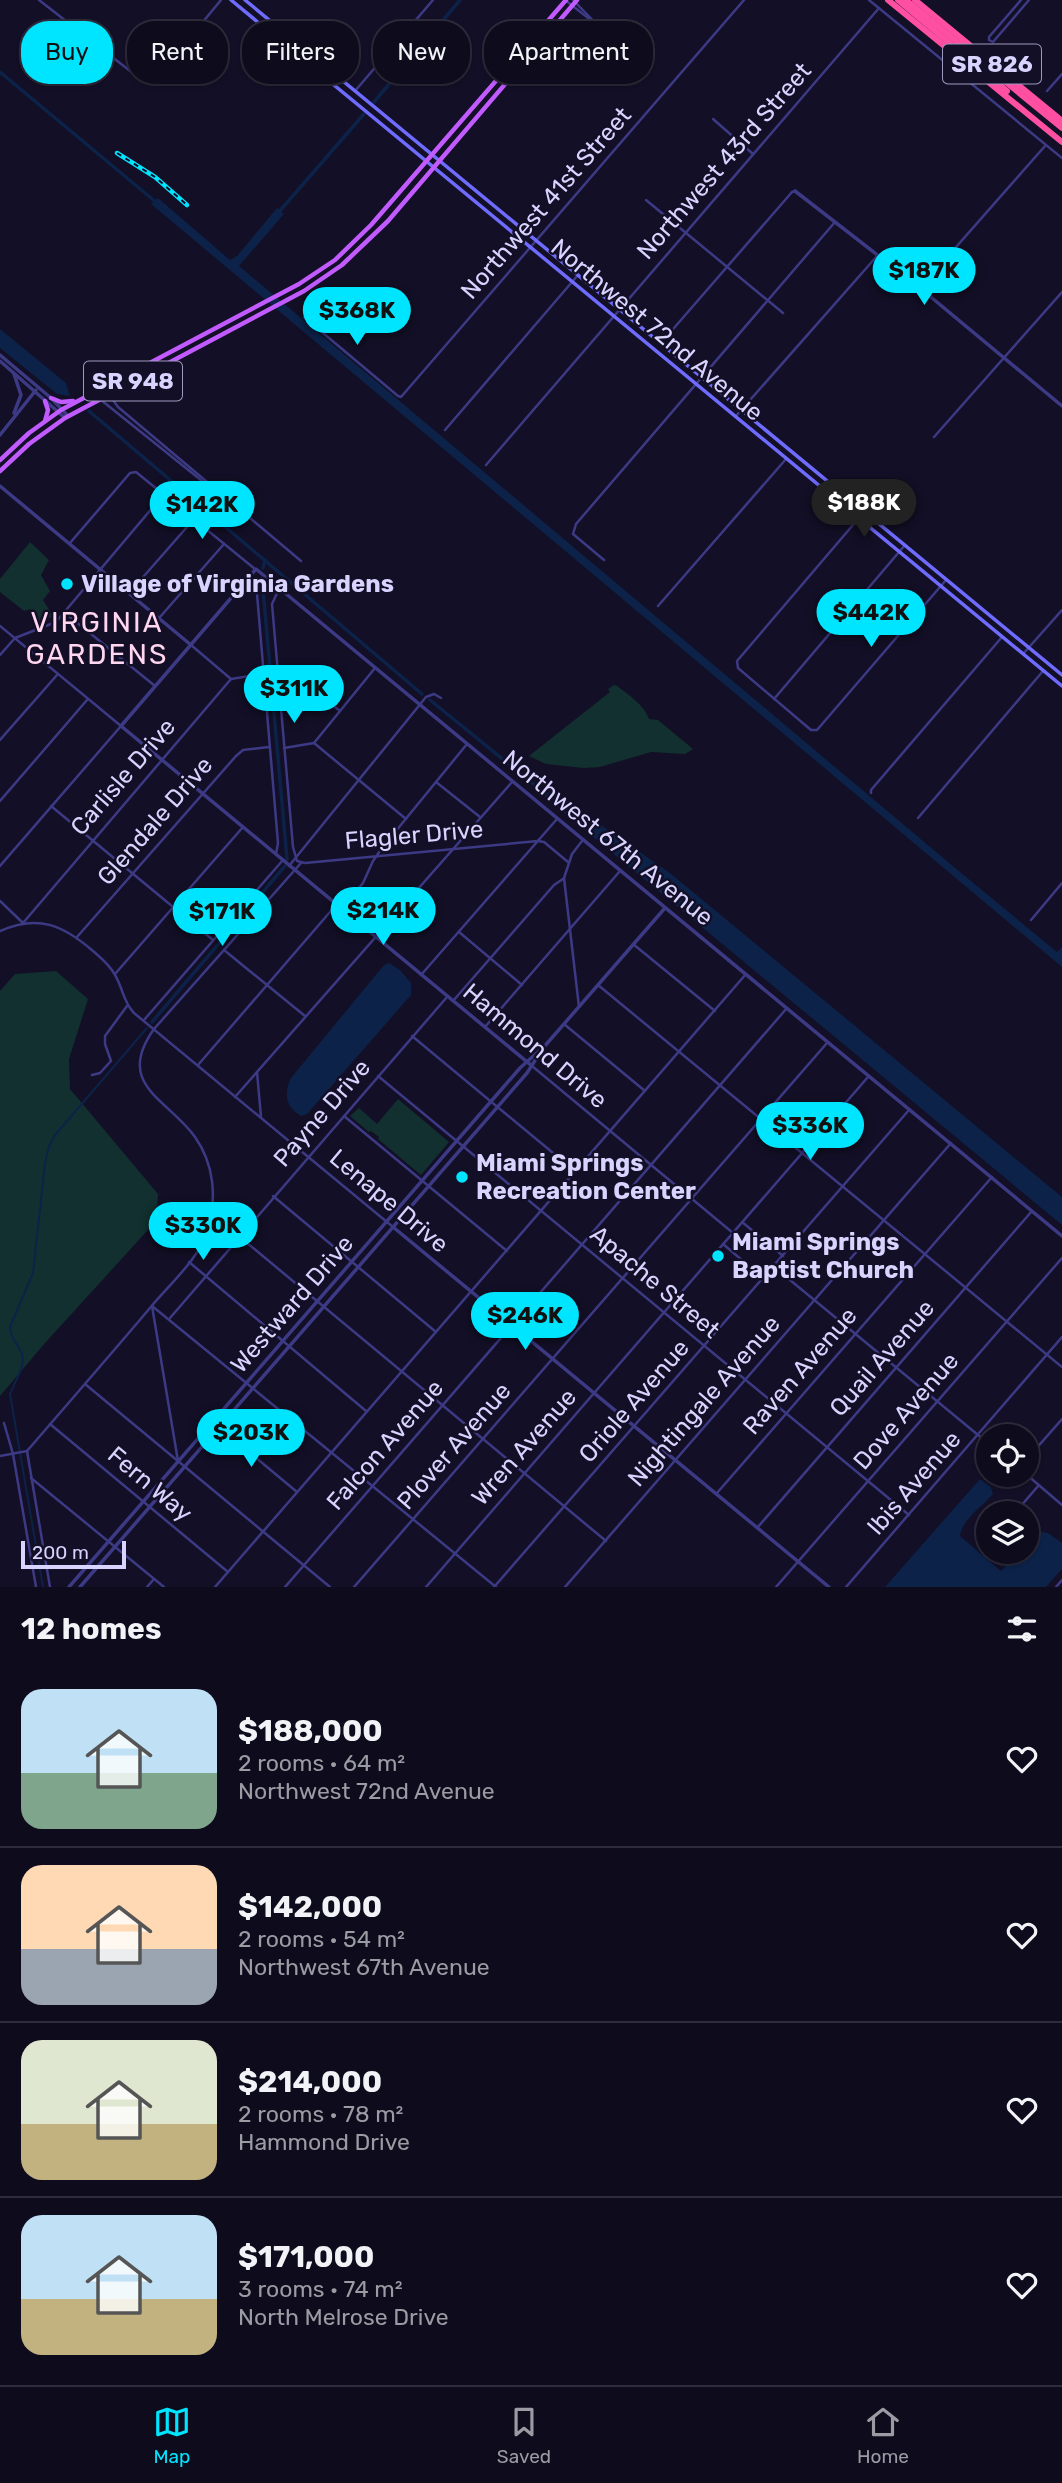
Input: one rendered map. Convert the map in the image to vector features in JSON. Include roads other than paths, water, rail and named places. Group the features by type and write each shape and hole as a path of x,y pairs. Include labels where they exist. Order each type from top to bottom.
{"highway":[{"path":"906,0 1062,128"},
{"name":"SR 826","path":"915,0 1062,121"},
{"path":"891,1 1062,136"},
{"name":"SR 826","path":"891,1 1062,142"}],"main road":[{"name":"Northwest 72nd Avenue","path":"231,0 256,21"},
{"name":"Northwest 72nd Avenue","path":"245,0 270,21"},
{"name":"SR 948","path":"548,21 566,0"},
{"name":"SR 948","path":"558,21 574,2"},
{"name":"Northwest 72nd Avenue","path":"333,84 1062,686"},
{"name":"Northwest 72nd Avenue","path":"346,84 1062,675"},
{"name":"SR 948","path":"0,460 60,411 318,272 371,225 493,84"},
{"name":"SR 948","path":"0,471 34,439 66,417 324,278 355,254 388,220 505,84"},
{"path":"660,343 660,354"},
{"path":"51,398 61,402 78,401"},
{"path":"45,401 48,412 45,421"},
{"path":"803,473 813,471"}],"street":[{"path":"39,0 143,81 148,82 155,80 221,0"},
{"path":"355,91 433,0"},
{"path":"566,0 574,2 592,21"},
{"name":"Northwest 41st Street","path":"304,317 401,397 744,0"},
{"path":"869,0 1062,158"},
{"path":"1021,0 989,37 990,41 993,42 1029,0"},
{"name":"Northwest 43rd Street","path":"486,465 879,8"},
{"path":"1047,91 1062,74"},
{"path":"713,119 753,154"},
{"path":"920,288 1046,145"},
{"path":"660,343 795,191 920,288 1062,406"},
{"path":"646,200 783,313"},
{"path":"604,560 573,534 576,524 835,222"},
{"path":"736,417 877,256"},
{"path":"446,430 578,275"},
{"path":"934,437 1062,292"},
{"path":"0,355 51,398 66,417"},
{"path":"0,361 60,411"},
{"path":"12,418 21,395 13,372"},
{"path":"0,435 38,387"},
{"path":"115,391 113,400 118,407 301,561"},
{"path":"100,399 224,501 235,506"},
{"path":"658,606 786,458"},
{"name":"Northwest 67th Avenue","path":"70,543 130,473 139,472 1062,1236"},
{"path":"0,486 231,679 263,674"},
{"path":"0,655 15,638 52,625 164,494"},
{"path":"864,512 737,661 736,665 774,699 814,731 946,580"},
{"path":"130,593 194,519"},
{"path":"160,617 224,544"},
{"path":"774,699 905,545"},
{"path":"0,866 256,569"},
{"path":"247,580 257,591 278,843 276,854"},
{"path":"279,589 272,604 293,848 295,858 301,863 291,867"},
{"path":"1023,654 1062,610"},
{"path":"64,612 155,686"},
{"path":"0,626 121,726"},
{"path":"871,793 1002,637"},
{"path":"284,748 314,743 375,668"},
{"path":"918,818 1043,671"},
{"path":"0,740 57,675"},
{"name":"Carlisle Drive","path":"23,923 231,679"},
{"path":"279,683 305,682 340,711"},
{"path":"0,1456 26,1451 152,1306 202,1243 211,1213 212,1180 204,1152 187,1128 152,1095 143,1082 140,1073 141,1053 154,1029 224,950 419,705 431,694 441,698"},
{"path":"0,801 87,700"},
{"name":"Hammond Drive","path":"121,726 733,1233"},
{"path":"314,743 406,819"},
{"path":"342,909 363,883 377,856 467,744"},
{"name":"Glendale Drive","path":"77,937 240,752 269,747"},
{"path":"436,782 481,818"},
{"path":"236,1097 512,782"},
{"path":"51,806 213,940"},
{"path":"422,975 557,819"},
{"path":"115,974 243,827"},
{"path":"579,1007 564,878 568,862 583,840"},
{"path":"538,841 544,842 568,862"},
{"name":"Flagler Drive","path":"301,863 538,841"},
{"path":"293,848 302,850"},
{"path":"144,1020 283,860"},
{"path":"485,1027 621,871"},
{"path":"453,1001 554,885 564,878"},
{"path":"1031,920 1062,883"},
{"path":"0,901 23,923"},
{"path":"198,1065 336,905"},
{"name":"Westward Drive","path":"80,1587 497,1107 532,1066 543,1048 665,908"},
{"path":"0,931 23,923 53,925 77,937 115,974 127,1006 105,1035 111,1061 100,1073 92,1075"},
{"path":"459,932 522,985"},
{"path":"633,944 715,1010"},
{"path":"224,950 306,1017"},
{"path":"215,1587 747,974"},
{"path":"598,985 1062,1367"},
{"name":"Payne Drive","path":"170,1318 448,996"},
{"name":"Lenape Drive","path":"127,1006 829,1587"},
{"name":"Falcon Avenue","path":"285,1587 787,1008"},
{"path":"564,1024 645,1091"},
{"path":"412,1036 576,1172"},
{"name":"Plover Avenue","path":"354,1587 828,1042"},
{"name":"Westward Drive","path":"69,1587 526,1061 543,1048"},
{"path":"257,1072 261,1117"},
{"name":"Apache Street","path":"378,1076 909,1516"},
{"name":"Wren Avenue","path":"426,1587 869,1076"},
{"name":"Oriole Avenue","path":"495,1587 909,1110"},
{"path":"344,1116 507,1251"},
{"name":"Nightingale Avenue","path":"565,1587 951,1143"},
{"name":"Raven Avenue","path":"717,1493 992,1177"},
{"path":"274,1196 436,1332"},
{"name":"Quail Avenue","path":"757,1528 1032,1211"},
{"path":"211,1213 606,1541"},
{"path":"742,1222 783,1256"},
{"path":"723,1244 763,1278"},
{"name":"Dove Avenue","path":"776,1587 1062,1258"},
{"path":"189,1262 367,1411"},
{"path":"773,1266 976,1434"},
{"path":"152,1306 170,1318 495,1587"},
{"path":"152,1306 178,1462"},
{"name":"Ibis Avenue","path":"988,1424 1062,1337"},
{"path":"85,1384 330,1587"},
{"path":"1039,1445 1062,1419"},
{"path":"4,1423 15,1453 36,1586 29,1587"},
{"name":"Fern Way","path":"50,1424 228,1572"},
{"path":"219,1427 298,1492"},
{"name":"Ibis Avenue","path":"846,1587 976,1438"},
{"path":"26,1451 50,1587"},
{"path":"31,1478 164,1587"},
{"path":"1039,1485 1061,1502"},
{"path":"1025,1501 1037,1487"},
{"path":"147,1587 154,1579"},
{"path":"1056,1587 1062,1580"}],"water":[{"path":"158,198 230,260 237,256 277,208 284,214 239,266 954,867 1057,952 1062,947 1062,967 151,204"},
{"path":"0,329 66,383 70,396 57,394 0,348"},
{"path":"535,785 572,805 670,873 1062,1197 1062,1225 546,798"},
{"path":"389,963 400,970 411,983 411,995 307,1114 301,1116 292,1109 287,1100 291,1078 384,965"},
{"path":"976,1484 976,1487 991,1487 993,1494 986,1501 976,1501 976,1511 969,1518 960,1536 976,1550 976,1564 993,1564 1001,1571 1008,1564 1039,1564 1039,1531 1048,1533 1062,1543 1062,1569 1046,1587 885,1587"}],"waterway":[{"path":"374,102 460,0"},
{"path":"0,72 157,203"},
{"path":"278,213 364,114"},
{"path":"89,411 422,694"},
{"path":"263,568 265,560"},
{"path":"262,578 287,859"},
{"path":"430,700 537,787"},
{"path":"152,1022 285,866"},
{"path":"43,1587 10,1394 23,1359 10,1327 33,1273 49,1146 55,1135 147,1028"}],"railway":[{"path":"117,153 155,177 187,205"}],"place":[{"name":"Village of Virginia Gardens","path":"67,584"},
{"name":"Miami Springs Recreation Center","path":"462,1177"},
{"name":"Miami Springs Baptist Church","path":"718,1256"}],"district":[{"name":"VIRGINIA GARDENS","path":"97,638"}]}
